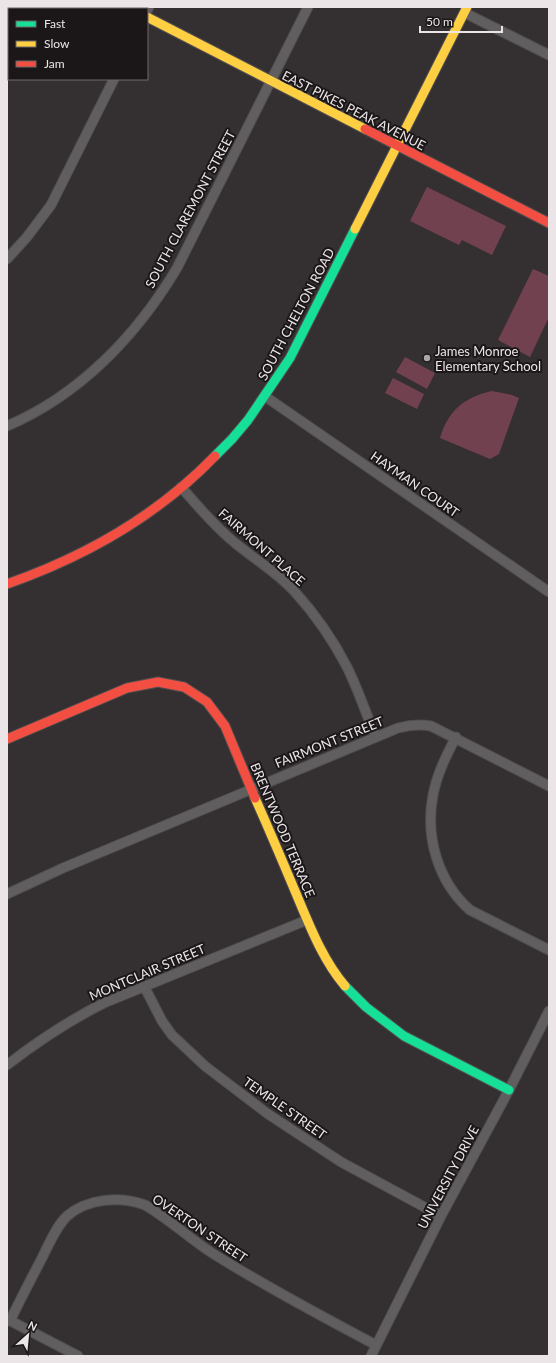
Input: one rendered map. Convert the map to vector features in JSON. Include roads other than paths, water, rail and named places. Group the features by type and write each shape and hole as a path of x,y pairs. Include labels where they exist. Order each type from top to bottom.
{"main road":[{"name":"SOUTH CHELTON ROAD","path":"7,584 58,564 113,535 196,475 231,440 251,417 266,397 299,342 466,10"},
{"name":"EAST PIKES PEAK AVENUE","path":"148,18 549,224"},
{"name":"BRENTWOOD TERRACE","path":"7,739 127,688 158,682 184,687 196,694 207,702 225,726 307,920 324,956 337,976 366,1007 404,1036 509,1090"}],"street":[{"name":"SOUTH CLAREMONT STREET","path":"7,426 49,405 95,369 124,340 152,307 177,268 308,7"},
{"path":"466,10 549,55"},
{"path":"7,259 51,205 114,80"},
{"name":"HAYMAN COURT","path":"266,397 549,592"},
{"name":"FAIRMONT PLACE","path":"181,487 220,529 234,542 279,576 310,609 323,627 347,667 376,737"},
{"name":"FAIRMONT STREET","path":"7,894 62,868 376,737 409,725 421,724 431,726 456,737 549,786"},
{"path":"456,737 443,761 433,794 431,829 437,862 450,888 470,910 549,950"},
{"name":"MONTCLAIR STREET","path":"7,1065 28,1049 79,1016 104,1003 307,920"},
{"name":"TEMPLE STREET","path":"144,986 162,1022 172,1035 205,1066 268,1114 329,1154 441,1216"},
{"name":"UNIVERSITY DRIVE","path":"371,1356 441,1216 509,1090 549,1011"},
{"name":"OVERTON STREET","path":"8,1320 52,1238 68,1216 90,1204 106,1200 121,1200 134,1201 145,1205 211,1252 316,1314 376,1345"},
{"path":"8,1320 78,1356"}],"place":[{"name":"James Monroe Elementary School","path":"427,358"}]}
